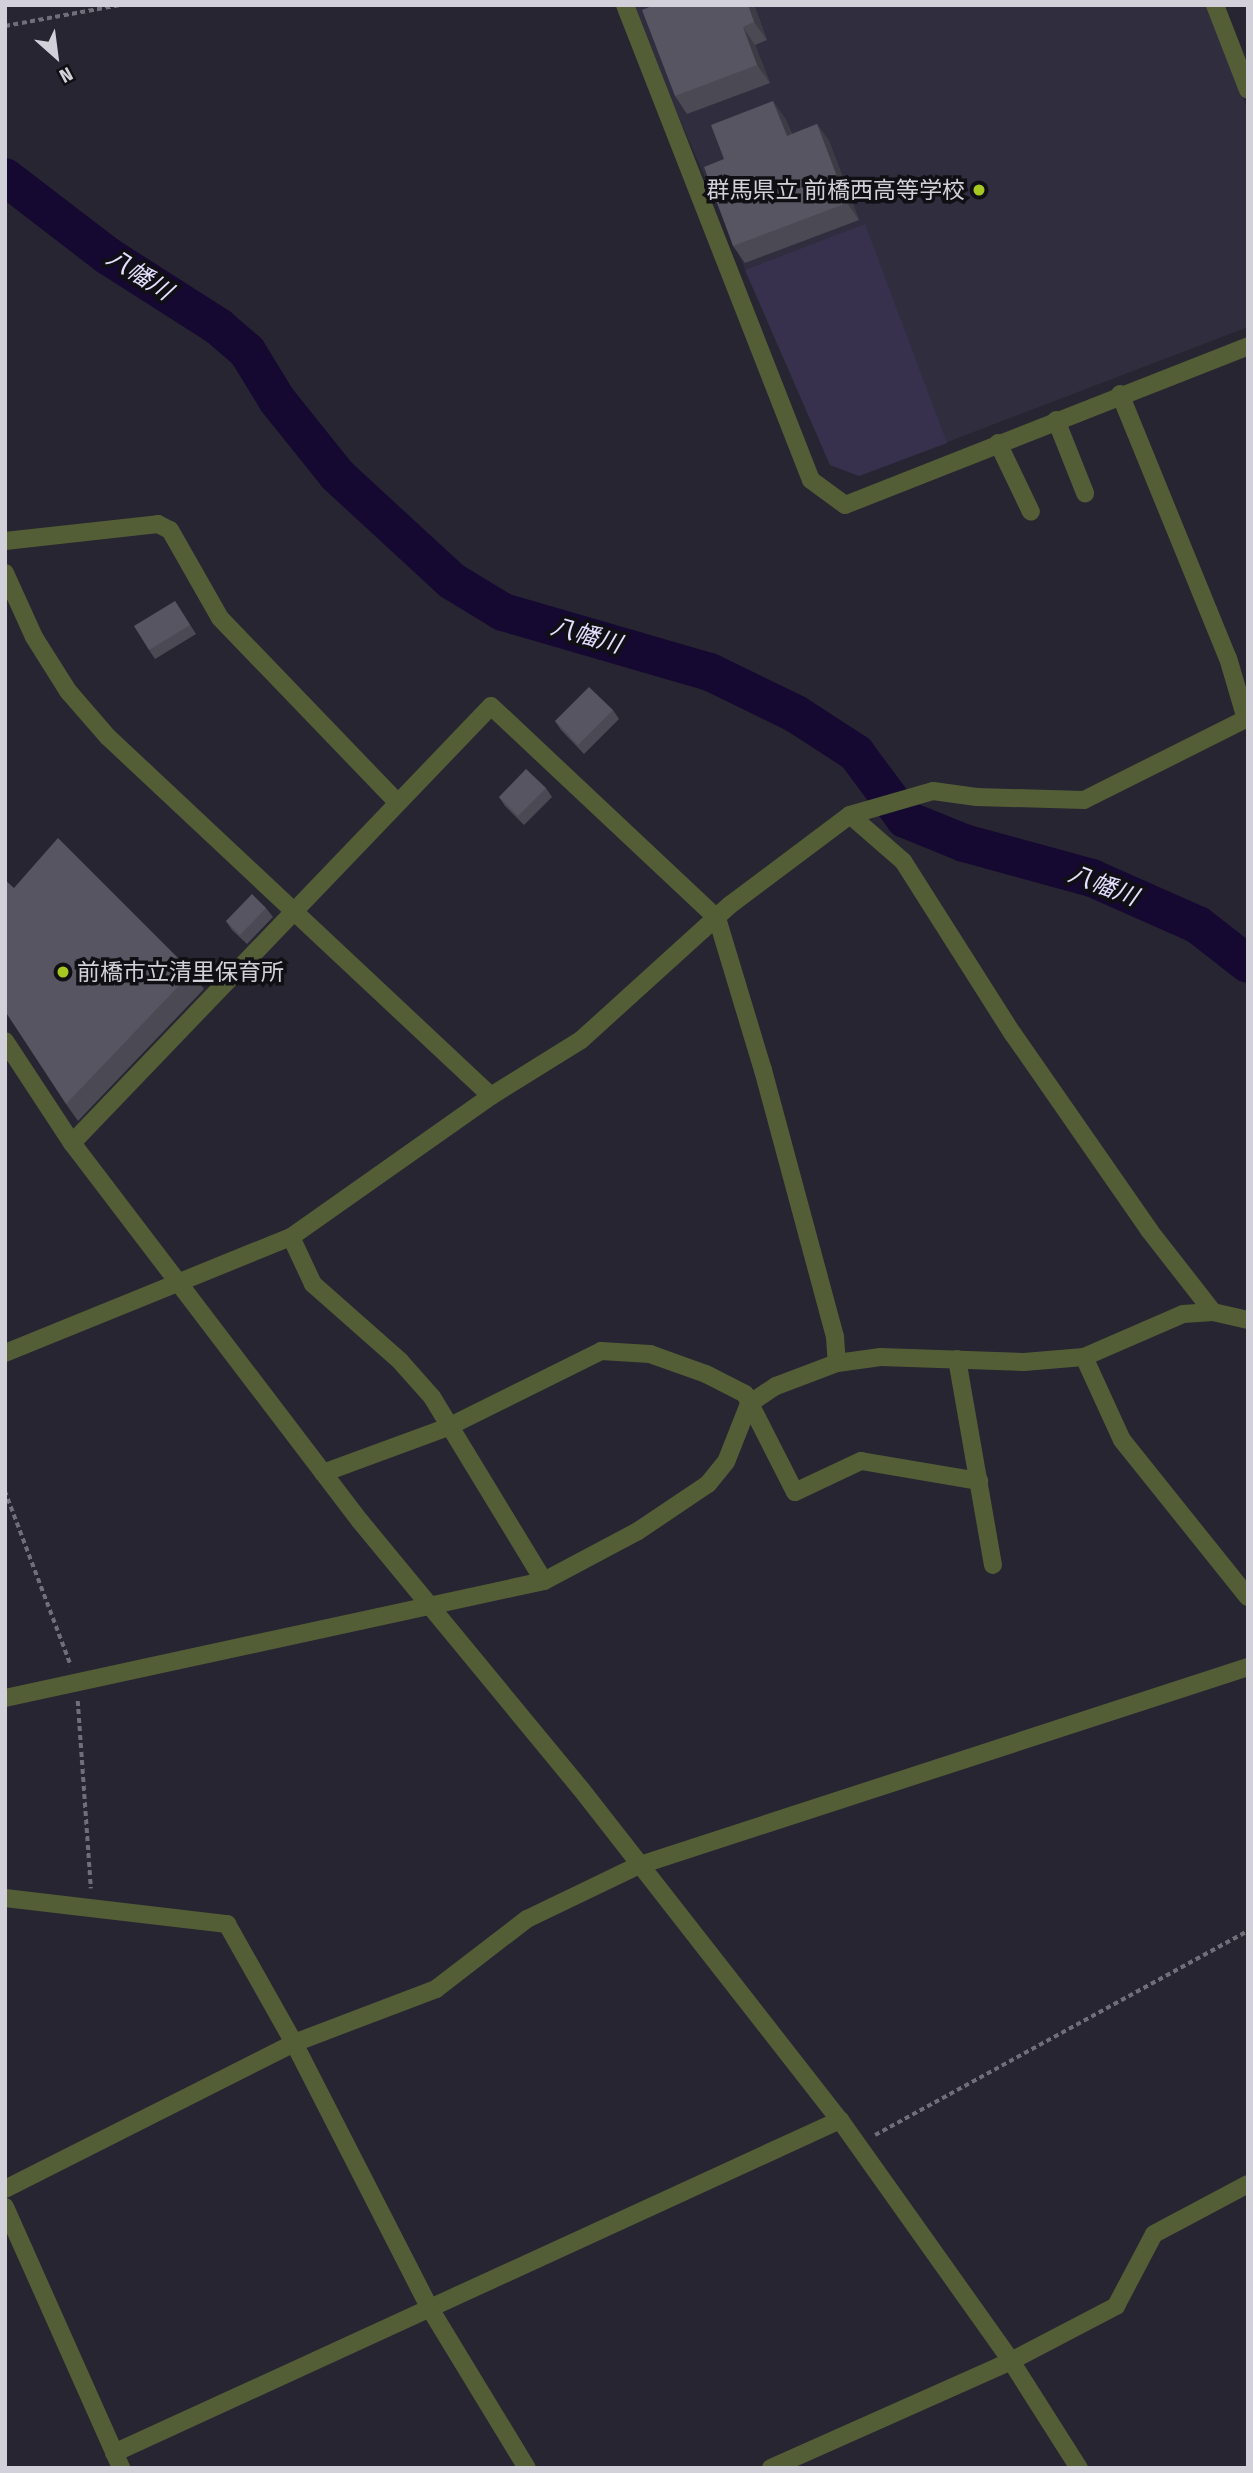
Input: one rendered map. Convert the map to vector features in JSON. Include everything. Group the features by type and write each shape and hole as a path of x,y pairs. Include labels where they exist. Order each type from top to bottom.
{"street":[{"path":"625,5 811,480 845,505 1120,394 1248,346"},
{"path":"1215,5 1248,90"},
{"path":"5,1353 291,1237 491,1096 581,1040 717,918 850,814 933,791 1084,800 1247,718 1228,658 1120,394"},
{"path":"1056,420 1085,493"},
{"path":"998,443 1031,512"},
{"path":"5,541 158,524 170,530 220,618 397,802"},
{"path":"5,573 34,637 68,691 108,737 294,915 491,1096"},
{"path":"72,1143 294,915 397,802 491,706 717,918 764,1070 835,1337 836,1363"},
{"path":"850,814 903,861 1013,1034 1149,1230 1213,1312"},
{"path":"5,1041 72,1143 323,1473 581,1789 637,1866 840,2120 1011,2361 1079,2468"},
{"path":"291,1237 313,1284 400,1361 432,1397 544,1581"},
{"path":"5,1698 544,1581 638,1531 708,1484 726,1462 749,1404 776,1386 836,1363 881,1357 1024,1362 1084,1357 1183,1314 1213,1312 1248,1320"},
{"path":"323,1473 448,1427 601,1351 650,1354 706,1374 745,1394 795,1492 861,1461 979,1481"},
{"path":"1084,1357 1122,1440 1248,1597"},
{"path":"957,1359 993,1565"},
{"path":"5,2189 294,2043 436,1989 527,1919 637,1866 1248,1667"},
{"path":"5,1898 227,1924 294,2043 429,2307 527,2468"},
{"path":"5,2207 118,2460 429,2307 840,2120"},
{"path":"771,2468 1011,2361 1116,2306 1154,2234 1248,2184"}],"path":[{"path":"5,26 120,5"},
{"path":"5,1491 77,1681 93,1908"},
{"path":"858,2145 1248,1931"}],"shaded area":[{"name":"群馬県立 前橋西高等学校","path":"630,5 1206,5 1248,110 1248,327 859,476 830,465"},
{"path":"865,224 947,443 859,476 830,465 745,270"}],"building":[{"path":"654,5 748,5 754,22 743,27 757,65 675,96 642,10"},
{"path":"773,101 787,136 817,124 847,203 733,246 704,167 724,159 711,125"},
{"path":"175,601 190,625 149,650 134,626"},
{"path":"589,687 613,710 578,745 555,721"},
{"path":"526,769 546,788 518,816 499,797"},
{"path":"58,838 192,972 66,1104 5,1011 5,880 14,888"},
{"path":"252,894 266,908 240,935 226,921"}],"waterway":[{"name":"八幡川","path":"5,177 108,256 219,327 247,351 277,400 337,475 452,581 503,612 710,672 796,714 856,753 905,819 964,843 1092,878 1198,925 1248,964"}],"place":[{"name":"群馬県立 前橋西高等学校","path":"979,190"},
{"name":"前橋市立清里保育所","path":"63,972"}]}
